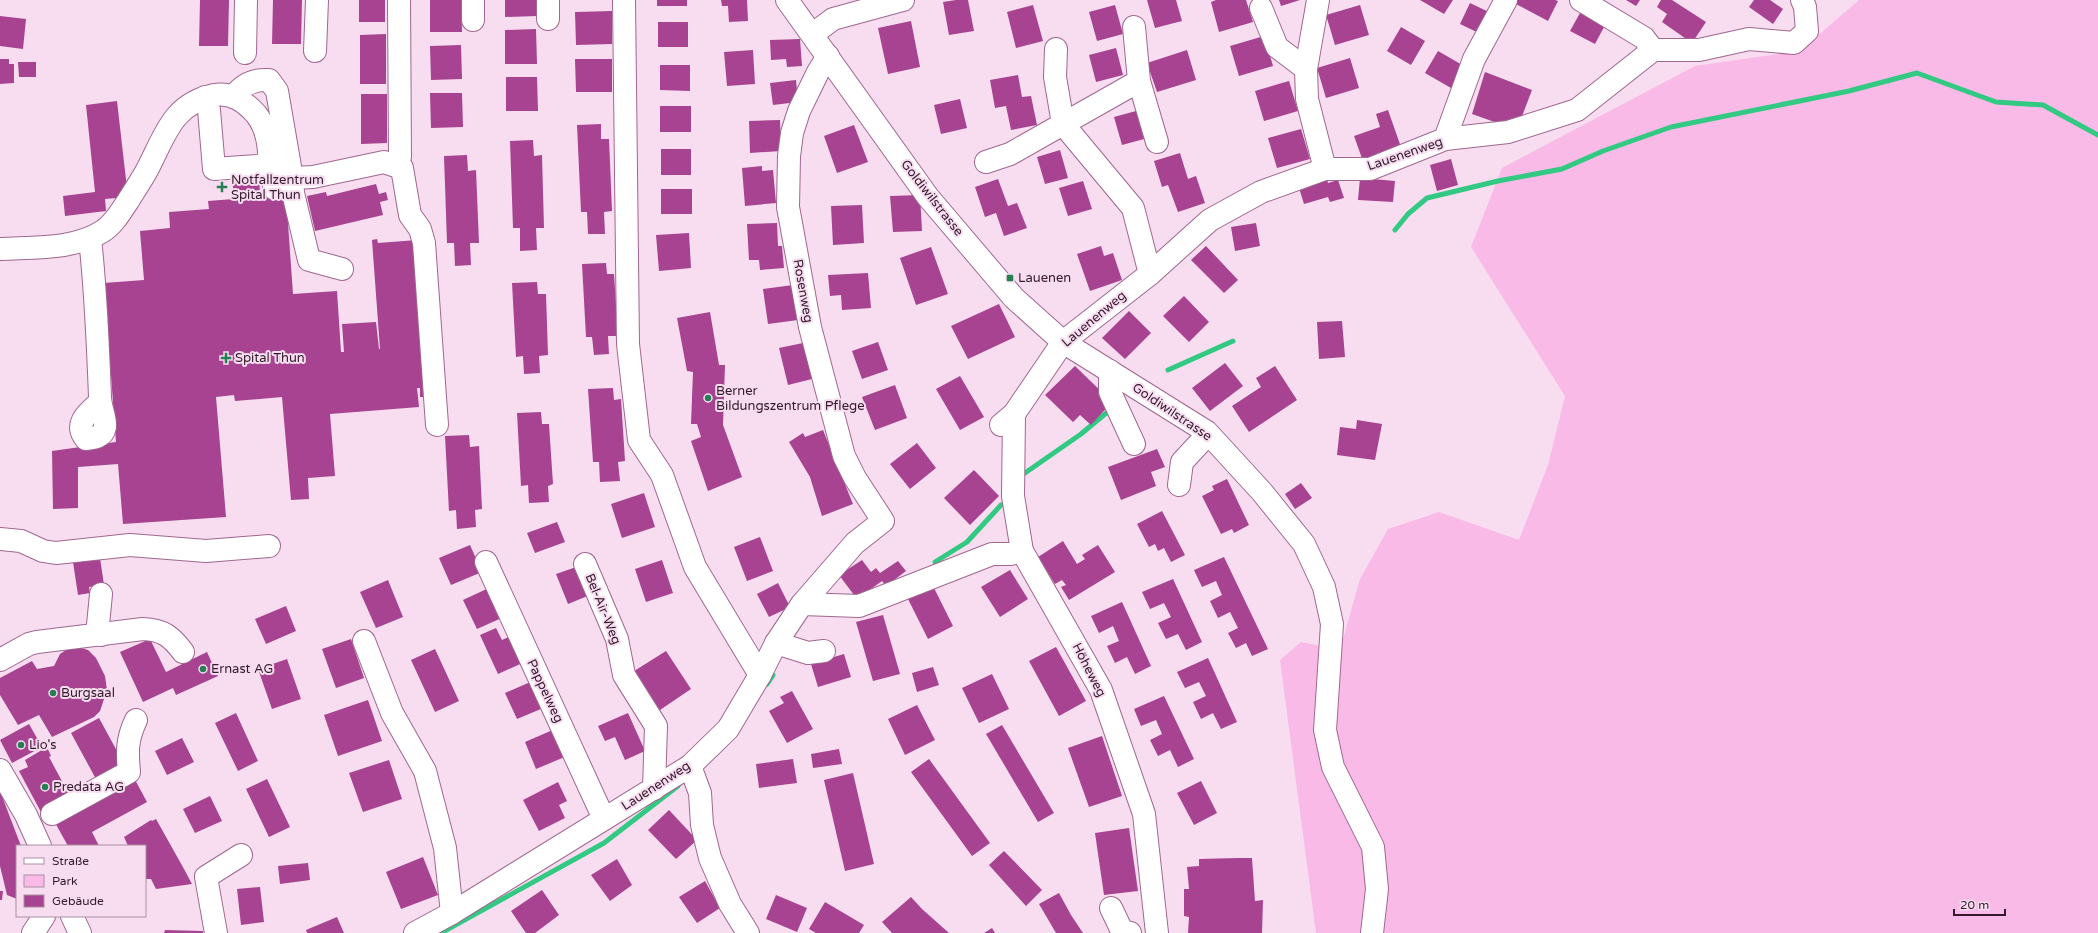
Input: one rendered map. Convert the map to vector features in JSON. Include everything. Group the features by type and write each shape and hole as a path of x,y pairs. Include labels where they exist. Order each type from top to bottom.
{"street":[{"path":"245,53 246,0"},
{"path":"316,51 317,0"},
{"path":"399,0 400,158"},
{"path":"624,0 628,344 639,440 662,475 695,567 760,675"},
{"name":"Goldiwilstrasse","path":"787,0 928,197 1014,298 1063,342 1208,434 1262,492 1304,544 1324,587 1332,624 1325,730 1333,766 1373,847 1377,889 1372,933"},
{"path":"812,34 831,9 903,0"},
{"path":"1318,0 1306,69 1307,99 1325,169"},
{"path":"1445,139 1474,59 1506,0"},
{"path":"1581,0 1644,38 1654,50 1699,50 1749,39 1794,43 1807,31 1805,7 1802,0"},
{"path":"1261,8 1277,47 1306,69"},
{"path":"1134,27 1139,81 1157,142"},
{"path":"1056,49 1055,77 1063,124 1133,208 1150,274"},
{"name":"Lauenenweg","path":"1007,420 1063,342 1150,274 1210,220 1261,192 1325,169 1370,168 1445,139 1508,132 1577,110 1654,50"},
{"name":"Rosenweg","path":"828,56 818,72 799,111 792,133 789,156 788,207 810,328 844,456 854,478 883,521"},
{"path":"234,96 246,84 258,80 269,80 277,91 283,183"},
{"path":"986,162 1010,154 1139,81"},
{"path":"0,249 63,244 90,239 105,230 120,214 146,172 171,122 184,108 205,97 218,94 234,96 248,105 263,123 270,151 269,165 293,193 309,260 342,269"},
{"path":"205,97 209,110 214,169 269,165"},
{"path":"283,183 384,162 402,168 410,216 420,229 424,243 437,425"},
{"path":"90,239 96,285 100,402"},
{"path":"1110,371 1110,392 1134,444"},
{"name":"Höheweg","path":"1007,420 1013,496 1022,550 1101,690 1144,814 1157,933"},
{"path":"1179,485 1182,462 1208,434"},
{"name":"Lauenenweg","path":"415,933 452,913 690,766 728,729 760,675 776,644 802,604 855,543 883,521"},
{"path":"0,539 21,541 43,551 56,553 130,545 206,551 269,546"},
{"path":"802,604 859,606 992,554 1011,554 1022,550"},
{"name":"Pappelweg","path":"486,562 604,819"},
{"name":"Bel-Air-Weg","path":"585,564 617,639 624,675 656,726 654,789"},
{"path":"101,594 98,625 101,635"},
{"path":"0,660 29,644 37,642 142,629 157,629 176,643 183,652"},
{"path":"364,640 392,713 425,772 445,848 452,913"},
{"path":"776,644 808,652 824,651"},
{"path":"52,814 130,772 127,750 129,734 136,720"},
{"path":"690,766 700,793 702,824 710,858 730,904 748,933"},
{"path":"0,770 24,810 40,845"},
{"path":"216,933 206,877 241,855"},
{"path":"1111,908 1122,931 1130,933"},
{"path":"33,933 43,917"},
{"path":"72,917 80,933"}],"green space":[{"path":"1859,0 2098,0 2098,933 1316,933 1280,660 1301,642 1340,650 1360,579 1388,529 1439,512 1519,540 1548,465 1565,396 1471,247 1502,168 1695,66 1800,51"}],"building":[{"path":"200,0 229,0 228,46 199,46"},
{"path":"273,0 302,0 301,44 272,44"},
{"path":"359,0 385,0 385,22 359,22"},
{"path":"430,0 461,0 462,32 430,32"},
{"path":"505,0 536,0 537,16 505,17"},
{"path":"657,0 687,0 687,6 657,6"},
{"path":"721,0 747,0 748,21 729,22 728,6 722,6"},
{"path":"968,0 974,31 949,35 943,2"},
{"path":"1147,0 1176,0 1182,21 1155,28"},
{"path":"1216,0 1246,0 1253,22 1219,32 1211,2"},
{"path":"1279,0 1300,0 1281,6"},
{"path":"1420,0 1453,0 1444,14"},
{"path":"1516,0 1558,1 1548,21 1514,3"},
{"path":"1626,0 1640,0 1636,6"},
{"path":"1661,0 1672,0 1706,22 1692,43 1662,22 1667,14 1657,7"},
{"path":"1754,0 1770,0 1783,9 1773,24 1749,7"},
{"path":"1470,3 1493,14 1483,35 1460,24"},
{"path":"1033,5 1043,41 1016,48 1007,12"},
{"path":"1115,5 1123,34 1097,41 1089,12"},
{"path":"1360,5 1369,35 1335,45 1326,15"},
{"path":"612,11 612,44 576,45 575,12"},
{"path":"1580,13 1604,27 1595,44 1570,31"},
{"path":"0,16 26,19 23,49 0,46"},
{"path":"911,21 920,67 888,74 878,28"},
{"path":"658,22 688,22 688,47 658,47"},
{"path":"1401,27 1425,41 1411,65 1387,51"},
{"path":"536,29 537,64 505,64 505,30"},
{"path":"386,34 386,84 360,84 360,35"},
{"path":"1264,36 1273,66 1239,76 1230,46"},
{"path":"800,39 802,66 787,67 786,59 771,60 770,40"},
{"path":"461,45 462,79 431,80 430,46"},
{"path":"1116,48 1123,75 1096,82 1089,55"},
{"path":"753,50 755,84 727,86 724,52"},
{"path":"1187,50 1196,80 1157,92 1147,63"},
{"path":"1438,51 1464,66 1451,88 1425,73"},
{"path":"1350,58 1359,88 1326,98 1317,68"},
{"path":"0,59 9,59 9,64 14,64 14,83 0,84"},
{"path":"575,59 612,59 612,92 576,92"},
{"path":"18,62 36,62 36,77 19,77"},
{"path":"660,65 690,65 690,91 660,90"},
{"path":"1485,72 1532,90 1521,119 1503,125 1472,114"},
{"path":"1018,75 1022,97 1031,96 1037,125 1011,130 1006,106 995,108 990,80"},
{"path":"506,77 537,77 538,111 506,111"},
{"path":"796,80 798,102 773,105 770,83"},
{"path":"1289,81 1298,111 1264,121 1255,91"},
{"path":"430,93 462,93 463,127 431,128"},
{"path":"361,94 387,94 387,143 361,144"},
{"path":"960,99 967,128 941,134 934,105"},
{"path":"117,101 128,197 105,199 106,211 65,216 63,196 95,192 86,105"},
{"path":"660,106 691,106 691,132 660,132"},
{"path":"1388,110 1402,150 1364,164 1354,136 1380,127 1376,114"},
{"path":"1136,111 1144,139 1122,145 1114,117"},
{"path":"780,120 781,151 750,153 749,121"},
{"path":"601,124 601,139 609,139 612,211 604,212 605,234 588,234 587,212 581,212 577,125"},
{"path":"854,125 868,162 837,173 824,136"},
{"path":"1301,129 1310,159 1277,168 1268,138"},
{"path":"533,140 534,156 542,155 544,228 536,228 537,250 520,251 520,228 513,228 510,141"},
{"path":"661,149 691,149 691,175 661,175"},
{"path":"1060,150 1068,178 1045,184 1037,157"},
{"path":"1180,153 1188,179 1196,176 1205,203 1178,212 1168,185 1162,187 1154,161"},
{"path":"467,155 468,171 476,170 479,243 470,243 471,265 455,266 454,243 447,243 444,156"},
{"path":"1451,159 1458,185 1437,191 1430,165"},
{"path":"762,166 762,171 773,170 776,203 745,206 742,168"},
{"path":"259,172 260,197 286,195 293,294 337,291 341,352 344,352 342,324 376,322 380,349 372,240 377,239 378,243 417,240 425,397 420,397 420,388 417,388 419,407 330,414 335,476 308,478 309,499 291,500 282,397 235,401 234,395 216,397 226,517 123,524 118,464 78,467 78,508 53,509 52,451 116,442 104,283 144,280 140,231 170,228 169,212 209,209 208,201 234,199 232,174"},
{"path":"1360,178 1395,181 1393,202 1358,200"},
{"path":"998,179 1008,206 1017,203 1027,228 1004,236 996,213 985,217 975,187"},
{"path":"1327,179 1328,183 1338,180 1344,198 1330,202 1328,197 1304,204 1299,188"},
{"path":"1083,181 1092,209 1068,216 1059,188"},
{"path":"376,184 379,194 386,192 388,200 380,202 383,215 315,231 307,196 326,192 327,196"},
{"path":"661,189 692,189 692,214 661,214"},
{"path":"920,195 922,231 893,232 890,196"},
{"path":"862,205 864,243 833,245 831,206"},
{"path":"777,223 778,246 782,246 784,268 760,270 759,260 749,260 747,224"},
{"path":"1256,223 1260,246 1235,251 1231,227"},
{"path":"689,233 691,268 659,271 656,235"},
{"path":"1101,246 1104,256 1113,253 1122,280 1090,291 1077,254"},
{"path":"1206,246 1238,280 1224,293 1191,260"},
{"path":"931,247 948,294 916,305 900,258"},
{"path":"606,263 607,274 614,274 618,336 608,336 609,354 594,355 592,337 586,337 582,264"},
{"path":"868,273 871,308 842,310 841,295 830,296 828,275"},
{"path":"537,282 538,294 546,294 548,355 539,356 540,373 524,374 523,356 516,357 512,283"},
{"path":"793,285 798,320 768,324 763,289"},
{"path":"1184,296 1209,322 1189,342 1163,316"},
{"path":"999,304 1015,337 968,359 951,326"},
{"path":"1129,311 1151,333 1125,359 1102,338"},
{"path":"710,312 719,365 725,365 723,425 742,477 708,491 691,441 701,437 697,424 691,424 693,372 687,371 677,318"},
{"path":"1342,321 1345,357 1319,359 1317,322"},
{"path":"878,342 888,370 862,379 852,351"},
{"path":"803,343 812,379 788,385 779,348"},
{"path":"1225,363 1243,386 1210,411 1192,388"},
{"path":"1075,366 1112,402 1091,425 1080,415 1073,422 1045,395"},
{"path":"1275,366 1297,400 1249,432 1232,406 1261,387 1256,378"},
{"path":"960,376 984,417 960,430 936,389"},
{"path":"895,385 907,418 875,430 862,397"},
{"path":"613,388 614,400 621,399 625,461 618,462 620,481 600,482 599,462 593,462 588,389"},
{"path":"541,412 542,424 549,424 553,484 548,486 549,502 529,503 528,485 521,486 517,413"},
{"path":"1357,420 1382,424 1375,460 1337,455 1340,427 1356,429"},
{"path":"823,430 853,504 822,516 810,477 789,442 803,433 805,437"},
{"path":"469,435 470,447 479,446 482,509 475,510 476,527 457,529 456,510 449,511 445,436"},
{"path":"917,443 936,468 910,489 890,464"},
{"path":"1157,449 1165,467 1151,472 1156,486 1121,500 1108,467"},
{"path":"974,470 999,496 970,525 944,498"},
{"path":"1227,479 1249,525 1234,533 1232,529 1221,534 1202,496 1214,490 1212,486"},
{"path":"1301,483 1312,498 1295,509 1285,494"},
{"path":"644,493 655,527 622,538 611,504"},
{"path":"1162,511 1185,555 1171,562 1164,548 1158,551 1155,544 1149,547 1137,524"},
{"path":"557,522 565,542 535,553 527,533"},
{"path":"760,537 773,571 747,581 734,547"},
{"path":"1063,541 1077,564 1085,559 1082,555 1098,545 1115,572 1069,600 1061,587 1066,585 1062,580 1055,584 1038,557"},
{"path":"470,545 482,572 451,585 439,558"},
{"path":"1224,557 1268,649 1252,656 1246,643 1236,648 1228,633 1238,628 1230,612 1218,618 1210,601 1222,595 1216,581 1202,587 1194,570"},
{"path":"100,558 104,585 89,587 90,593 78,595 73,562"},
{"path":"662,560 673,593 646,602 635,569"},
{"path":"862,560 871,572 876,568 880,573 898,561 906,571 886,586 882,581 857,599 839,575"},
{"path":"579,566 590,595 568,604 556,574"},
{"path":"1010,570 1028,599 1000,617 981,587"},
{"path":"1173,579 1202,642 1186,650 1178,634 1166,639 1158,623 1171,617 1164,603 1150,609 1142,592"},
{"path":"388,580 403,617 376,628 360,592"},
{"path":"778,583 790,607 769,617 757,594"},
{"path":"932,584 953,626 928,639 907,597"},
{"path":"493,586 506,616 477,629 463,600"},
{"path":"1122,602 1151,666 1135,674 1127,657 1115,663 1107,646 1119,641 1113,626 1099,633 1091,616"},
{"path":"286,606 296,631 266,644 255,619"},
{"path":"883,615 900,674 873,681 856,622"},
{"path":"496,628 502,640 515,634 527,661 498,674 480,635"},
{"path":"150,639 166,672 207,652 218,676 176,695 173,688 143,702 120,652"},
{"path":"351,639 364,678 336,688 322,649"},
{"name":"Burgsaal","path":"78,647 88,650 96,658 105,676 107,690 100,711 94,717 52,737 39,715 18,725 0,695 0,678 32,661 37,669 54,666 60,654 69,648"},
{"path":"1056,647 1086,701 1059,716 1029,661"},
{"path":"435,649 459,701 435,712 411,660"},
{"path":"666,651 691,689 657,712 631,673"},
{"path":"844,654 851,677 818,687 811,664"},
{"path":"1208,658 1237,722 1221,729 1213,713 1201,719 1193,702 1206,696 1199,682 1185,688 1177,672"},
{"path":"287,659 301,699 272,709 258,669"},
{"path":"933,667 939,685 917,692 912,673"},
{"path":"992,674 1009,709 979,723 962,688"},
{"path":"535,680 548,706 517,719 505,693"},
{"path":"792,691 813,729 787,743 769,711 784,703 780,697"},
{"path":"1164,696 1194,759 1178,767 1170,750 1158,756 1150,740 1162,734 1156,720 1141,726 1134,709"},
{"path":"368,700 382,741 338,756 324,715"},
{"path":"917,705 935,740 905,755 888,719"},
{"path":"236,713 258,761 238,771 215,723"},
{"path":"628,713 645,751 625,760 615,737 605,741 598,726"},
{"path":"99,718 124,764 96,779 71,733"},
{"name":"Lio's","path":"29,724 42,747 12,763 0,740"},
{"path":"1002,725 1054,813 1038,822 986,734"},
{"path":"555,729 567,756 536,769 525,742"},
{"path":"1102,736 1122,796 1089,807 1068,748"},
{"path":"182,738 194,762 167,775 155,751"},
{"path":"47,747 51,756 49,757 71,798 42,814 19,771 28,767 25,760"},
{"path":"839,749 842,764 813,768 811,754"},
{"path":"793,759 797,783 759,788 756,764"},
{"path":"929,759 990,843 972,856 911,772"},
{"path":"389,760 402,799 363,812 349,773"},
{"path":"853,773 874,864 845,871 824,780"},
{"path":"133,776 147,802 92,832 98,845 67,845 53,819"},
{"path":"267,779 290,827 269,837 246,789"},
{"path":"1201,781 1217,813 1194,825 1177,793"},
{"path":"558,782 567,801 559,805 565,818 539,831 523,800"},
{"path":"0,791 21,845 16,845 16,899 7,895 0,866"},
{"path":"210,796 222,821 195,833 183,809"},
{"path":"669,810 697,840 676,859 648,830"},
{"path":"156,819 192,884 156,889 151,879 146,879 146,845 128,845 124,837 151,820"},
{"path":"1129,828 1138,891 1104,895 1095,833"},
{"path":"1004,851 1042,890 1026,906 989,865"},
{"path":"423,857 438,895 401,909 386,872"},
{"path":"1252,858 1255,901 1263,900 1262,933 1188,933 1189,917 1184,916 1184,889 1189,889 1187,867 1199,866 1199,859"},
{"path":"617,859 632,885 610,901 591,875"},
{"path":"308,863 310,880 280,884 278,866"},
{"path":"705,881 720,908 697,923 679,897"},
{"path":"260,887 264,922 241,925 237,889"},
{"path":"542,890 559,915 535,933 526,933 511,911"},
{"path":"0,891 3,891 2,900 0,900"},
{"path":"1059,893 1083,933 1056,933 1039,904"},
{"path":"776,895 807,908 797,932 766,919"},
{"path":"911,897 949,933 892,933 882,922"},
{"path":"825,902 864,925 859,933 816,933 809,929"},
{"path":"337,917 344,933 307,933 306,930"},
{"path":"992,928 995,933 984,933"},
{"path":"165,930 203,931 203,933 164,933"}],"waterway":[{"path":"1395,230 1408,214 1427,198 1498,181 1562,169 1603,151 1671,127 1849,91 1917,73 1996,102 2043,105 2098,135"},
{"path":"1168,370 1233,341"},
{"path":"1025,473 1081,434 1111,409"},
{"path":"935,562 967,542 1001,505"},
{"path":"767,684 773,675"},
{"path":"441,933 604,843 678,786"}],"place":[{"name":"Notfallzentrum Spital Thun","path":"222,187"},
{"name":"Lauenen","path":"1010,278"},
{"name":"Spital Thun","path":"226,358"},
{"name":"Berner Bildungszentrum Pflege","path":"708,398"},
{"name":"Ernast AG","path":"203,669"},
{"name":"Burgsaal","path":"53,693"},
{"name":"Lio's","path":"21,745"},
{"name":"Predata AG","path":"45,787"}]}
